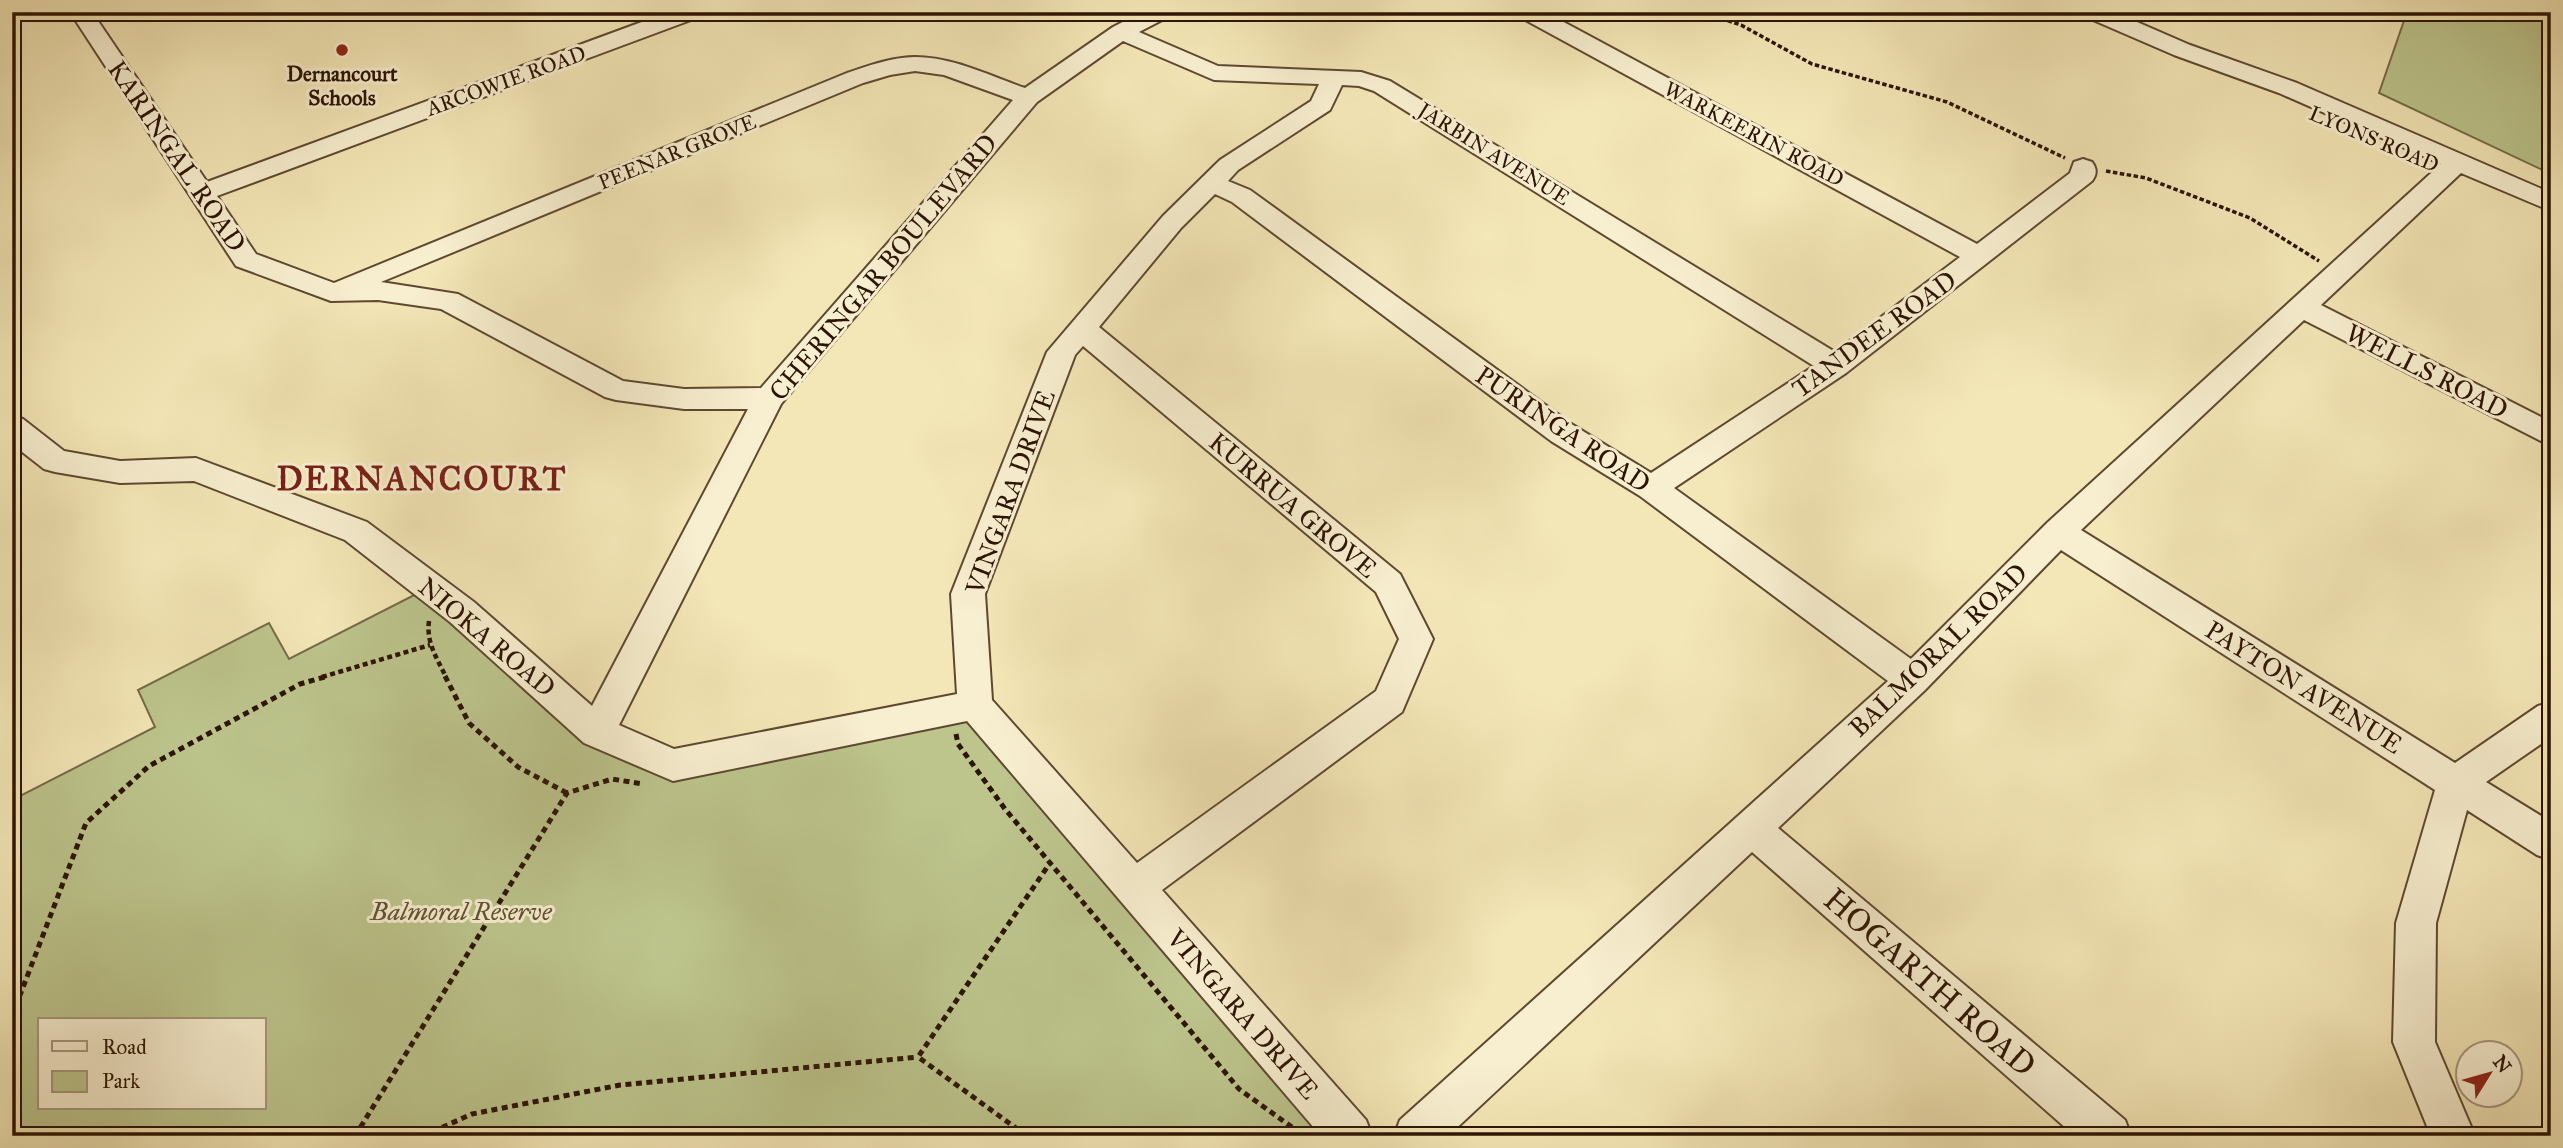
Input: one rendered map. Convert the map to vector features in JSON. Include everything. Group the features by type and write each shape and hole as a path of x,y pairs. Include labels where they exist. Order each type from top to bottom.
{"street":[{"name":"KARINGAL ROAD","path":"81,12 246,260 331,292 378,291 448,301 616,390 684,399 769,398"},
{"name":"ARCOWIE ROAD","path":"202,193 691,12"},
{"name":"CHERINGAR BOULEVARD","path":"597,732 769,398 1028,97 1131,22 1160,12"},
{"name":"WARKEERIN ROAD","path":"1528,12 1979,256"},
{"name":"LYONS ROAD","path":"2094,12 2201,57 2288,88 2551,213"},
{"name":"JARBIN AVENUE","path":"1131,22 1214,73 1361,79 1382,86 1836,366"},
{"name":"PEENAR GROVE","path":"331,292 855,78 887,68 915,64 948,69 1028,97"},
{"name":"VINGARA DRIVE","path":"1334,78 1321,105 1229,165 1210,183 1172,222 1062,352 968,594 975,705 1350,1136"},
{"name":"TANDEE ROAD","path":"1651,488 1836,366 2083,176 2083,167"},
{"name":"LYONS ROAD","path":"2454,167 2551,203"},
{"name":"BALMORAL ROAD","path":"1416,1136 1913,680 2058,532 2454,167"},
{"name":"PURINGA ROAD","path":"1210,183 1241,196 1562,433 1651,488 1913,680"},
{"name":"WELLS ROAD","path":"2304,307 2551,435"},
{"name":"KURRUA GROVE","path":"1082,329 1388,583 1416,639 1389,701 1134,888"},
{"name":"NIOKA ROAD","path":"18,439 55,461 107,470 120,472 196,469 356,531 462,612 597,732 673,765 975,705"},
{"name":"PAYTON AVENUE","path":"2058,532 2551,843"},
{"path":"2453,1136 2414,1042 2416,923 2456,782 2551,717"},
{"name":"HOGARTH ROAD","path":"1751,828 2109,1136"}],"path":[{"path":"1701,12 1741,25 1812,64 1947,102 2083,167 2146,178 2250,218 2316,260 2341,272"},
{"path":"430,608 427,635 430,645 470,723 518,767 567,793"},
{"path":"12,1016 86,823 149,766 300,684 430,645"},
{"path":"956,734 958,744 1005,810 1239,1089 1303,1136"},
{"path":"355,1136 567,793 612,779 651,784"},
{"path":"918,1057 1050,863"},
{"path":"423,1136 472,1114 620,1085 918,1057 1027,1136"}],"green space":[{"path":"2407,12 2551,12 2551,174 2379,93"},
{"name":"Balmoral Reserve","path":"430,587 673,765 975,705 1350,1136 12,1136 12,800 155,727 138,690 269,623 289,659"}],"place":[{"name":"Dernancourt Schools","path":"342,50"}],"district":[{"name":"DERNANCOURT","path":"422,478"}]}
